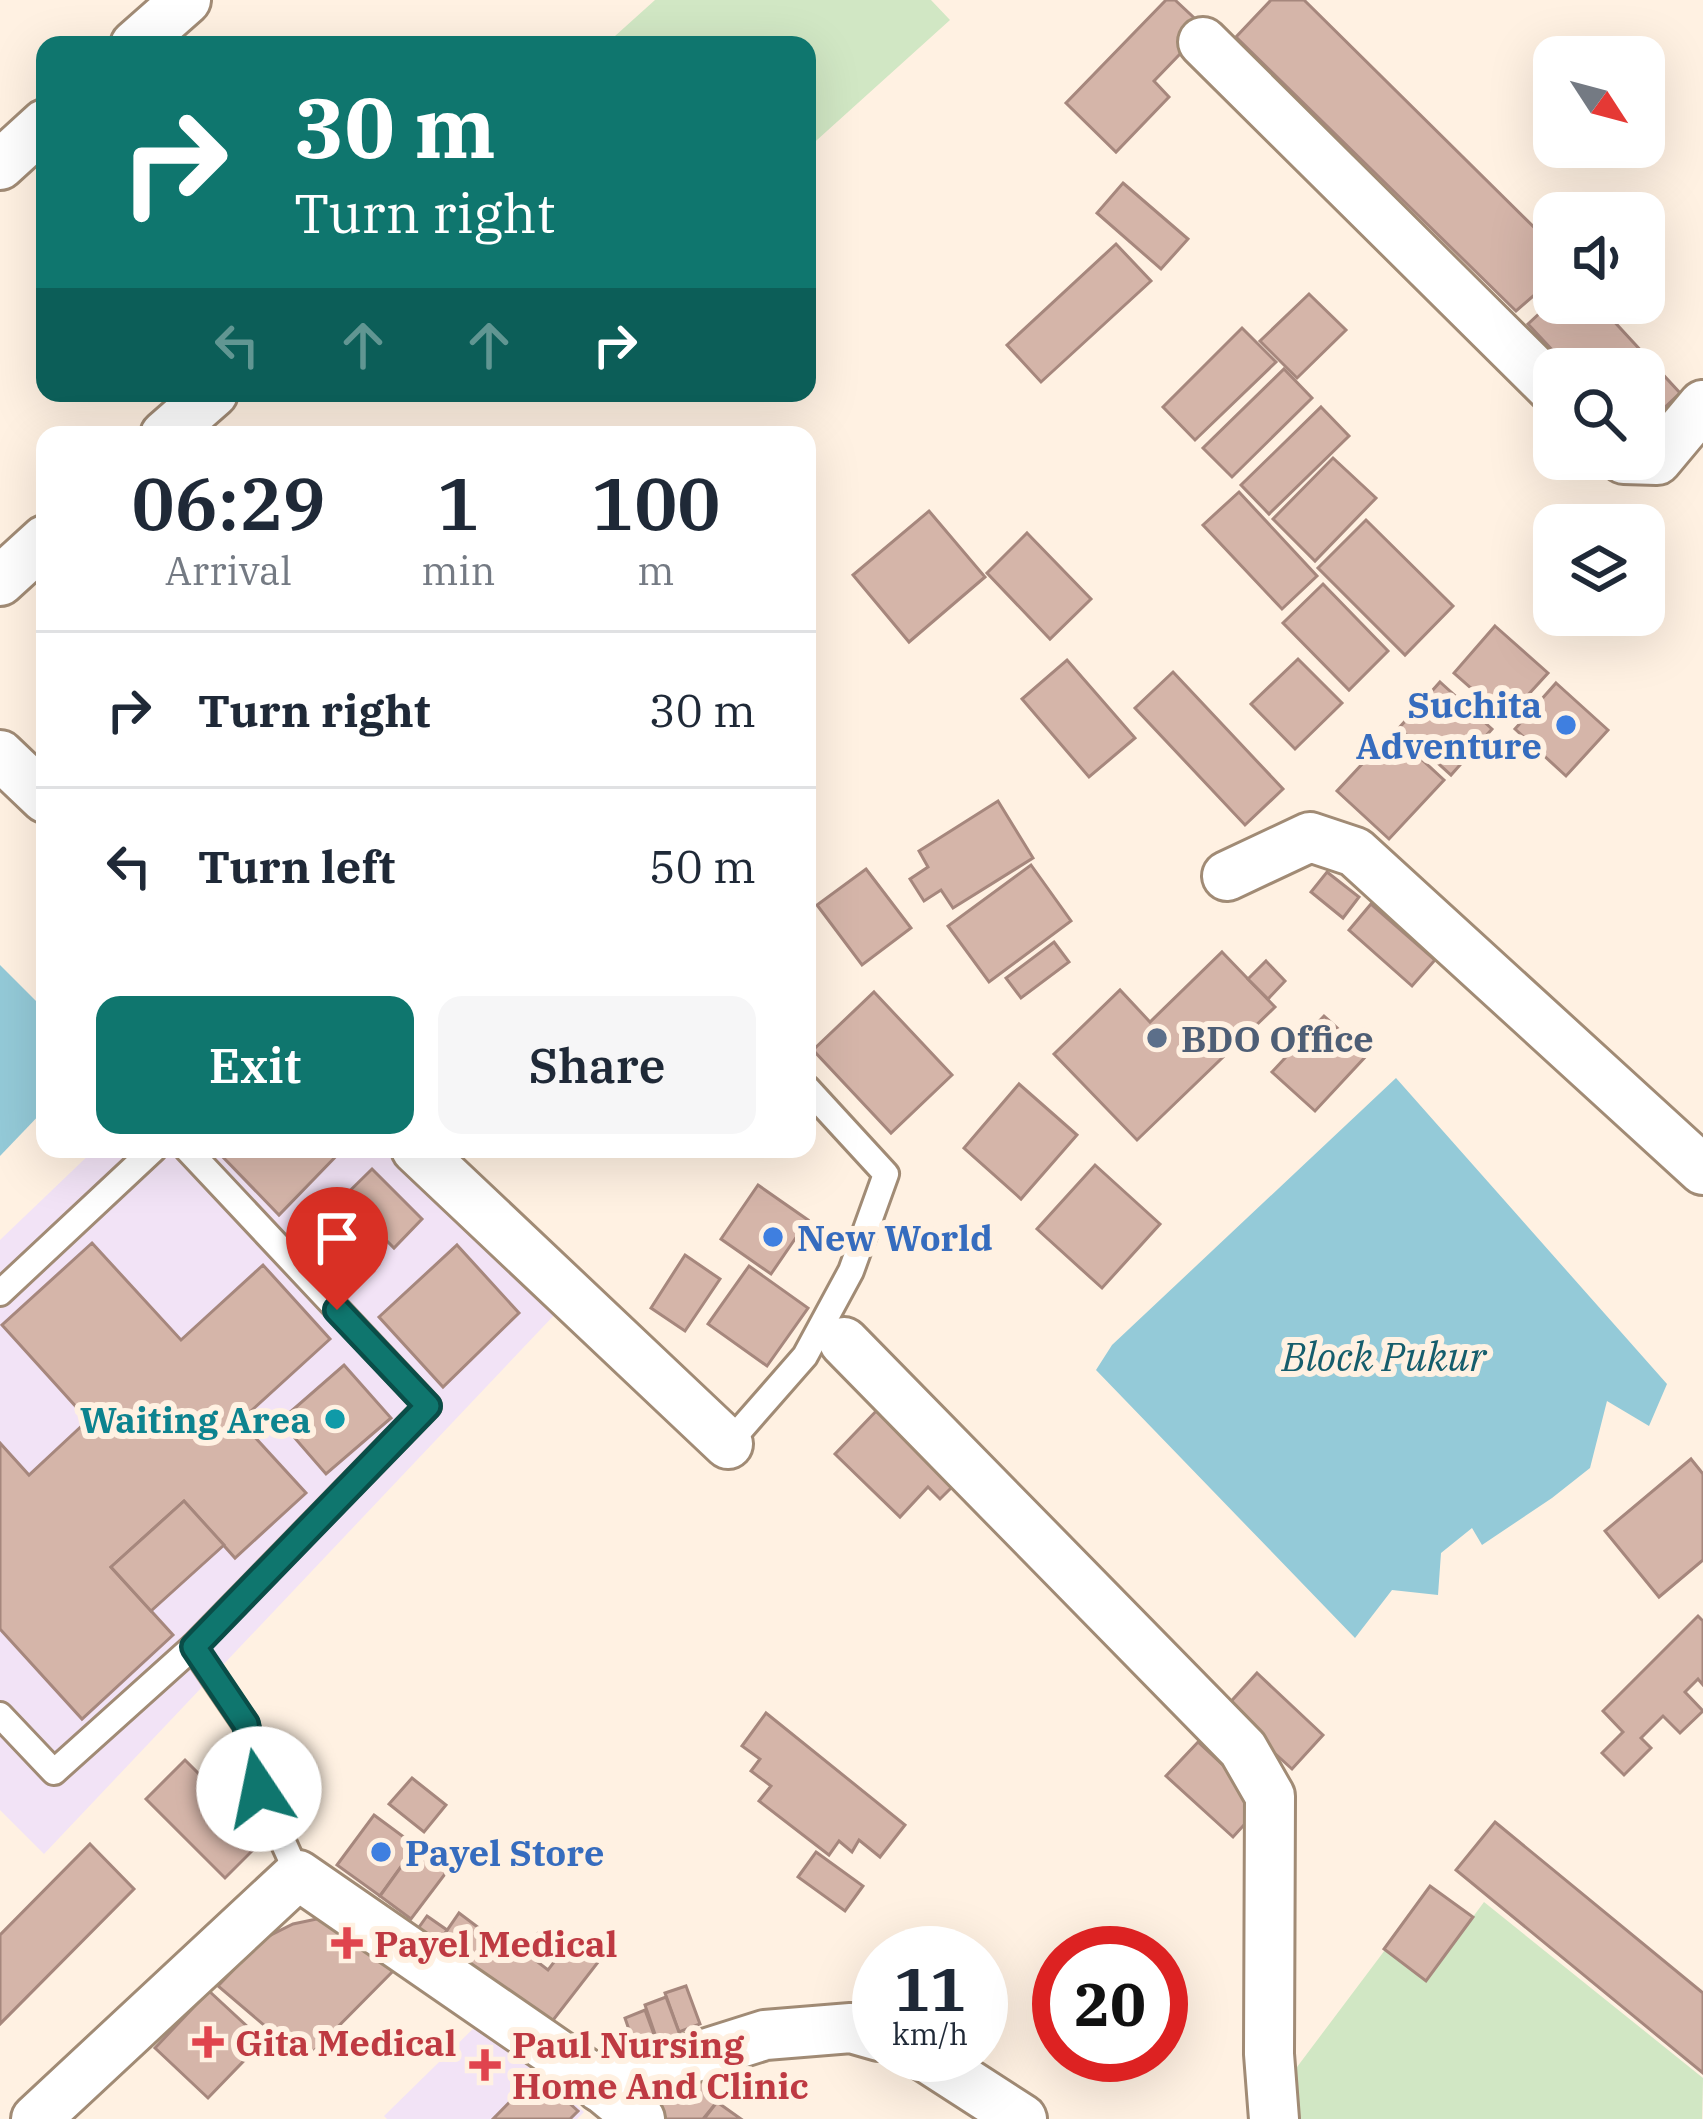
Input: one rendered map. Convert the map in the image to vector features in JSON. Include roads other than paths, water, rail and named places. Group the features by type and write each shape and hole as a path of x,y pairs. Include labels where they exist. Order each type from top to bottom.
{"street":[{"path":"145,36 186,0"},
{"path":"1203,42 1533,369"},
{"path":"0,165 36,132"},
{"path":"175,426 203,402"},
{"path":"1665,450 1703,405"},
{"path":"0,580 36,548"},
{"path":"0,755 36,789"},
{"path":"1227,876 1310,837 1355,852 1703,1170"},
{"path":"426,1158 728,1444"},
{"path":"844,1342 1243,1750 1270,1796 1269,2054 1274,2119"},
{"path":"36,2119 298,1875 582,2071 640,2119"},
{"path":"600,2087 765,2035 852,2028"},
{"path":"965,2082 1022,2119"}],"lane":[{"path":"728,1444 806,1356 851,1271 886,1174 816,1098"},
{"path":"0,1293 144,1158"},
{"path":"0,1715 53,1772 194,1647 428,1406 195,1158"},
{"path":"194,1647 246,1724 259,1789 298,1875"}],"water":[{"path":"0,965 36,1001 36,1118 0,1156"},
{"name":"Block Pukur","path":"1396,1078 1667,1384 1649,1426 1607,1401 1590,1468 1482,1545 1472,1528 1441,1553 1438,1595 1392,1590 1355,1638 1096,1370 1112,1345"}],"place":[{"name":"Suchita Adventure","path":"1566,725"},
{"name":"BDO Office","path":"1157,1038"},
{"name":"New World","path":"773,1237"},
{"name":"Waiting Area","path":"335,1419"},
{"name":"Payel Store","path":"381,1852"},
{"name":"Payel Medical","path":"347,1943"},
{"name":"Gita Medical","path":"208,2042"},
{"name":"Paul Nursing Home And Clinic","path":"485,2065"}]}
